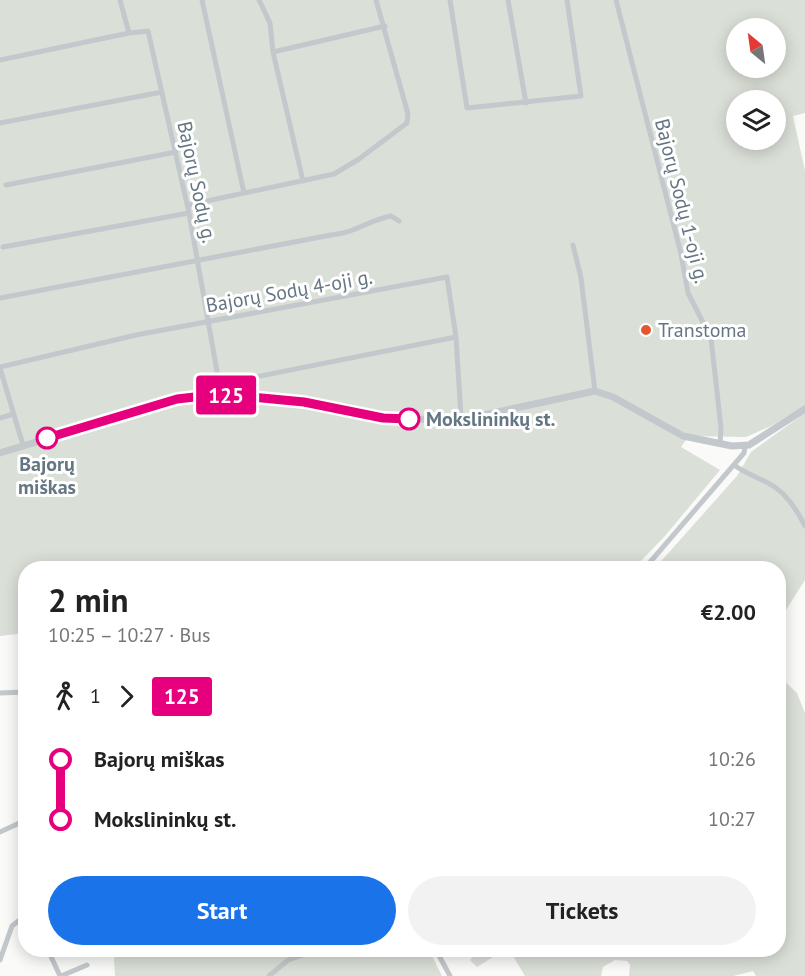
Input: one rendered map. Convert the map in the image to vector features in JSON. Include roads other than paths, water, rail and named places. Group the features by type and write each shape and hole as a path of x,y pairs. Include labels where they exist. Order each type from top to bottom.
{"street":[{"path":"0,60 129,33 120,0"},
{"path":"203,0 244,193"},
{"path":"259,0 270,23 273,52 303,181"},
{"path":"188,205 334,174 364,156 408,121 385,26 376,0"},
{"path":"450,0 467,108 581,96 567,0"},
{"path":"508,0 526,103"},
{"name":"Bajorų Sodų 1-oji g.","path":"616,0 681,254 685,284 711,338 721,428 720,444"},
{"path":"273,52 385,26"},
{"name":"Bajorų Sodų g.","path":"129,33 148,31 188,205 221,394"},
{"path":"0,123 162,92"},
{"path":"6,185 176,152"},
{"path":"3,247 189,213"},
{"path":"0,298 347,234 379,218 391,216 399,221"},
{"path":"573,245 581,278 595,391"},
{"name":"Bajorų Sodų 4-oji g.","path":"0,368 208,321 447,277 456,338 461,417"},
{"path":"220,384 456,338"},
{"path":"0,368 23,446"},
{"path":"0,453 177,399 221,394 304,402 395,419 461,417 507,411 595,391 613,397 673,432 720,444 745,447"},
{"path":"651,561 734,465 745,447 805,409"},
{"path":"0,418 14,414"},
{"path":"734,465 756,479 777,488 790,501 805,526"},
{"path":"0,693 18,692"},
{"path":"0,832 18,824"},
{"path":"0,960 12,926 18,921"},
{"path":"52,957 61,976 87,964"},
{"path":"269,976 288,960 297,957"},
{"path":"440,957 450,976"}],"place":[{"name":"Transtoma","path":"646,330"},
{"name":"Mokslininkų st.","path":"409,419"},
{"name":"Bajorų miškas","path":"47,438"}]}
